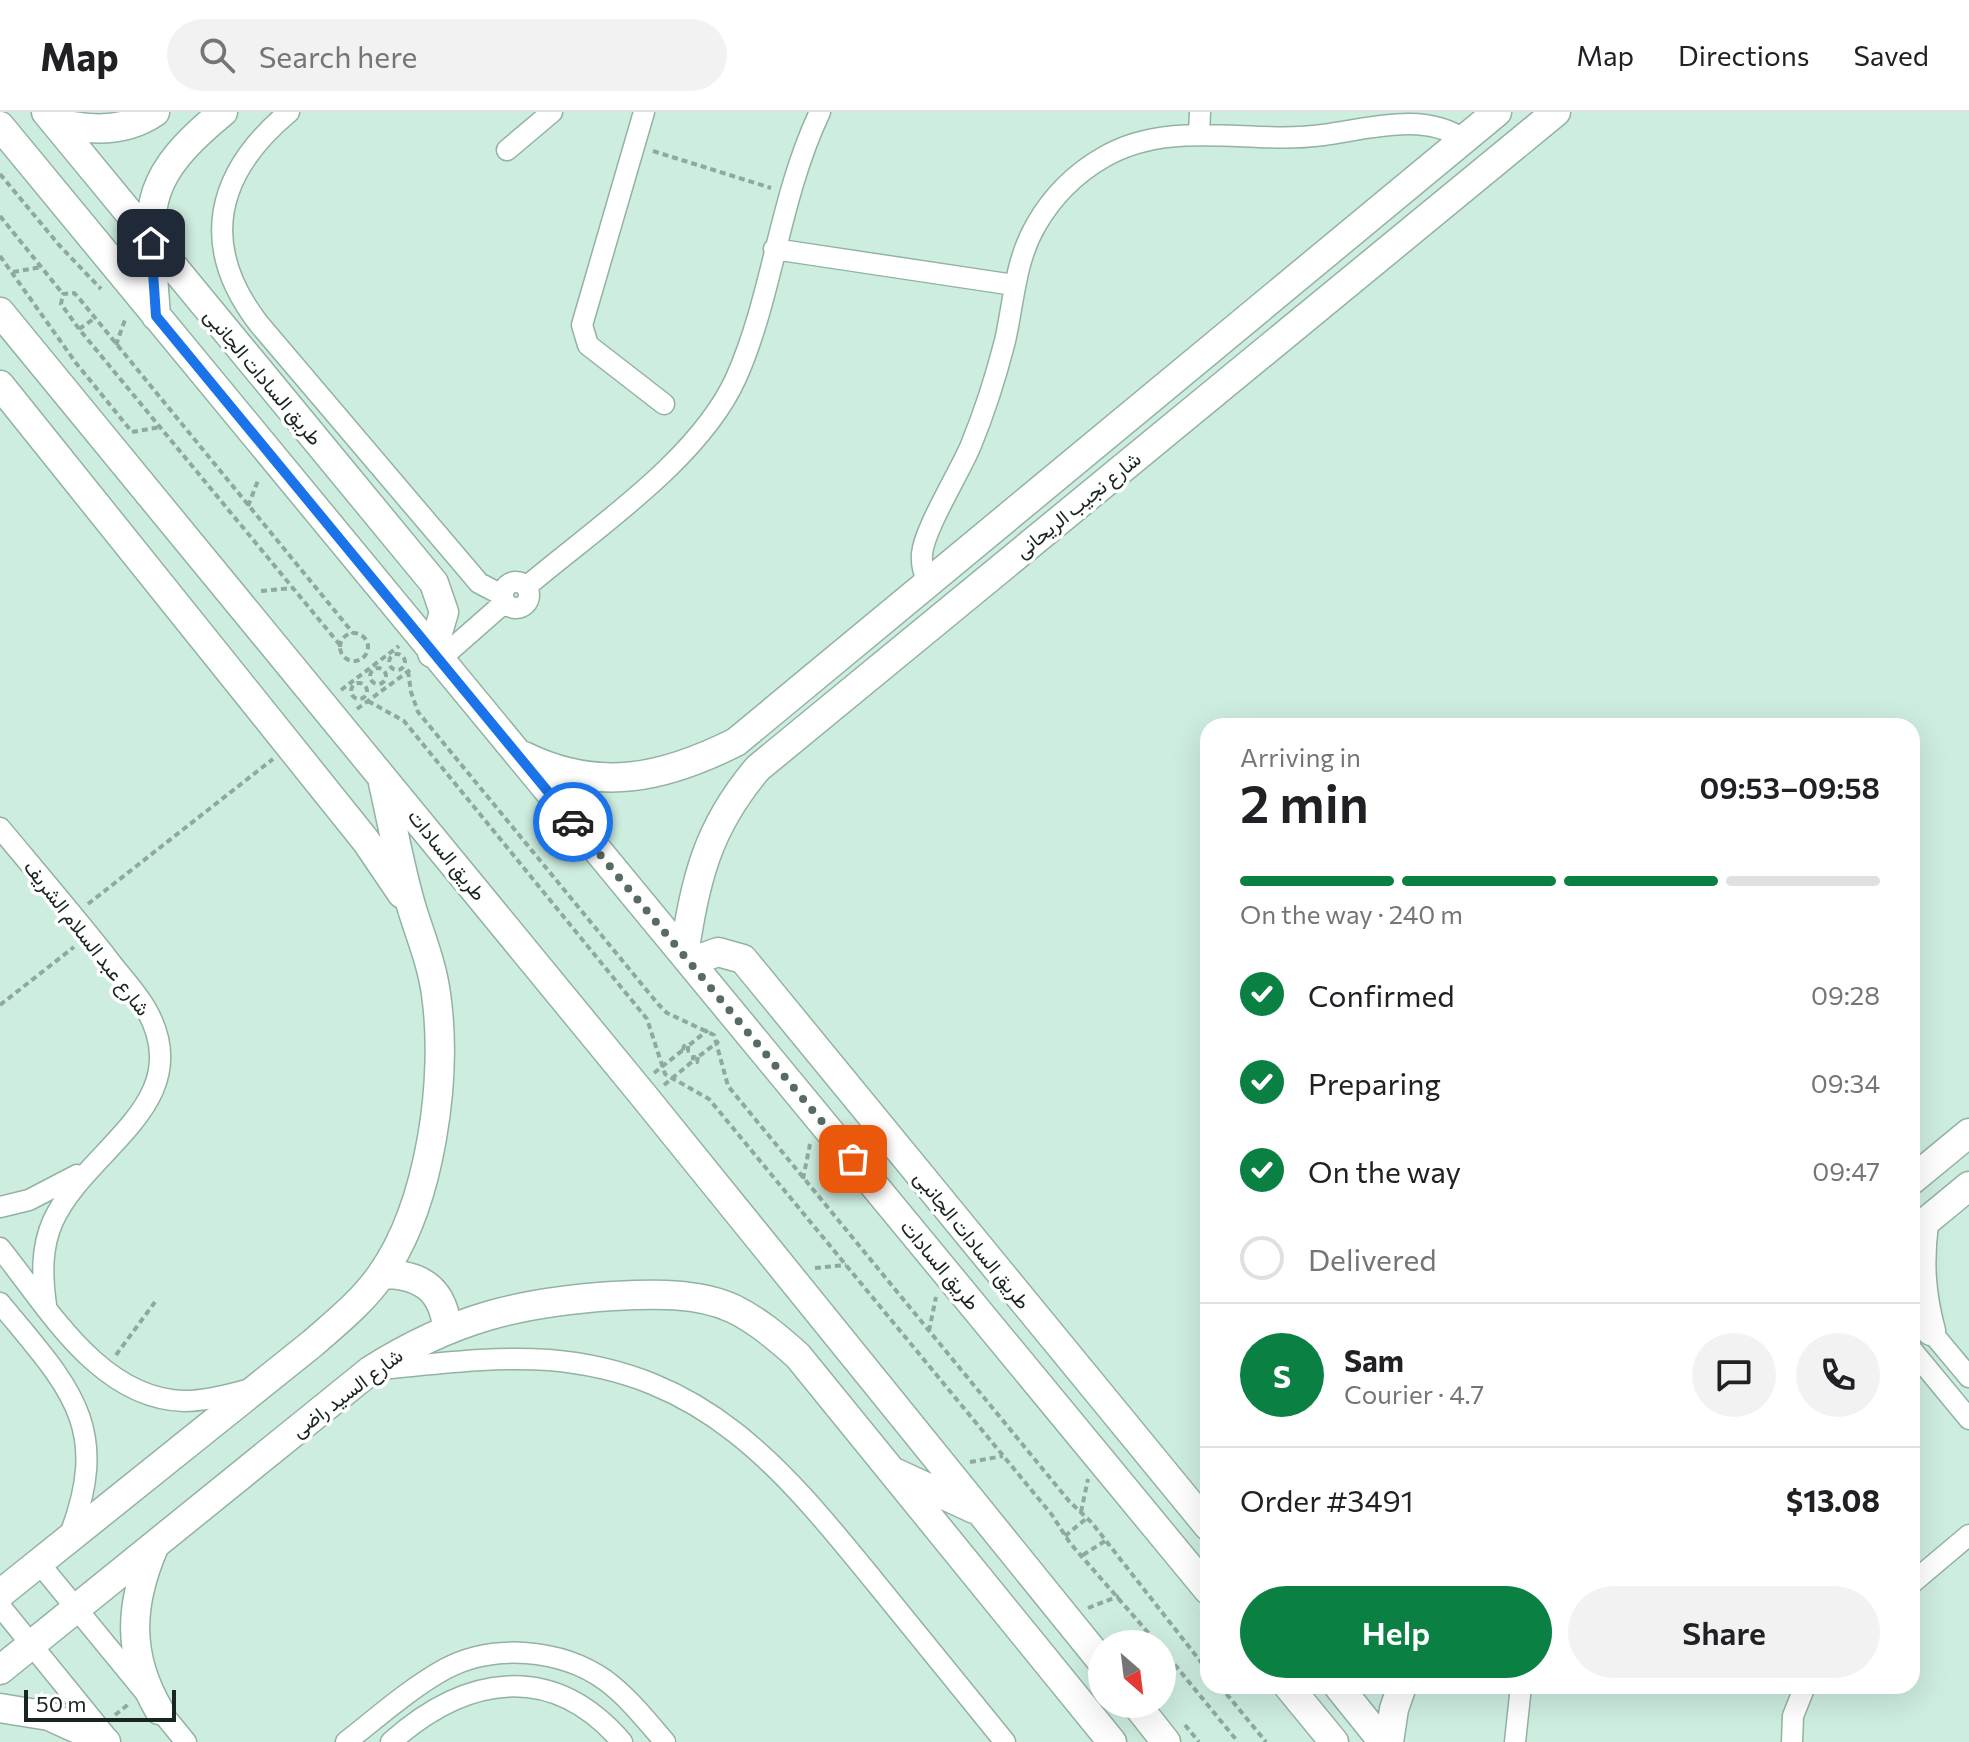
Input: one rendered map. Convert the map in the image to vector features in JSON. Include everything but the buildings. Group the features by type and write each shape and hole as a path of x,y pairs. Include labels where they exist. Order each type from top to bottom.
{"street":[{"path":"50,117 102,129 126,125 155,112"},
{"path":"289,112 247,152 232,179 223,209 222,240 227,271 240,299 259,324 479,583 503,599"},
{"path":"507,150 552,112"},
{"path":"644,112 582,325 588,345 664,404"},
{"path":"429,659 503,599 511,583 526,587 681,456 702,433 735,380 747,350 788,193 820,112"},
{"path":"1199,134 1200,112"},
{"name":"شارع نجيب الريحانى","path":"515,752 555,771 600,778 647,776 692,764 736,742 1497,112"},
{"name":"شارع نجيب الريحانى","path":"687,958 692,901 710,841 734,797 758,768 1556,112"},
{"path":"928,583 922,563 924,542 950,494 981,418 1005,340 1021,256 1036,225 1055,198 1078,174 1105,156 1135,143 1167,135 1240,138 1323,135 1420,114 1453,127 1464,140"},
{"path":"156,316 151,243 155,194 164,171 206,116"},
{"name":"طريق السادات الجانبى","path":"50,117 434,583 444,612 429,659"},
{"name":"طريق السادات","path":"0,126 429,659 515,752 1200,1580"},
{"path":"1394,198 1417,226"},
{"path":"774,249 1014,285"},
{"name":"طريق السادات","path":"0,312 1088,1645"},
{"path":"4,392 366,841 413,912"},
{"path":"736,742 758,768"},
{"path":"0,1594 338,1321 382,1274 409,1220 426,1162 436,1103 439,1043 436,995 428,952 413,912 381,775"},
{"name":"شارع عبد السلام الشريف","path":"0,828 146,1009 154,1029 159,1071 144,1112 84,1172 52,1223 44,1250 42,1277 46,1305"},
{"name":"طريق السادات الجانبى","path":"687,958 718,952 743,959 1200,1516"},
{"path":"1920,1173 1969,1133"},
{"name":"شارع عبد السلام الشريف","path":"0,1207 29,1200 84,1172"},
{"path":"1920,1226 1969,1186"},
{"path":"0,1248 105,1370 129,1386 155,1397 183,1401 258,1388"},
{"path":"1920,1272 1921,1340 1969,1419"},
{"path":"382,1274 416,1277 429,1286 446,1312 447,1328"},
{"name":"شارع السيد راضى","path":"0,1670 371,1370 447,1328 485,1314 563,1299 650,1294 693,1298 731,1308 765,1327 798,1356 888,1469"},
{"path":"0,1303 34,1344 77,1409 86,1438 89,1468 84,1499 66,1543"},
{"path":"0,1320 20,1327"},
{"path":"34,1344 61,1322"},
{"path":"1921,1340 1969,1377"},
{"path":"371,1370 463,1361 551,1361 636,1379 714,1416 781,1470 1005,1742"},
{"path":"888,1469 981,1512"},
{"path":"888,1469 1112,1742"},
{"path":"1920,1576 1969,1535"},
{"path":"152,1701 143,1682 136,1648 135,1612 141,1577 155,1545"},
{"path":"39,1563 186,1742"},
{"path":"0,1606 105,1737"},
{"path":"346,1742 415,1687 448,1667 477,1657 510,1653 543,1655 574,1664 602,1679 627,1698 665,1742"},
{"path":"391,1742 454,1700 484,1688 513,1684 542,1688 567,1697 591,1711 622,1742"},
{"path":"1295,1694 1334,1742"},
{"path":"1344,1694 1383,1742"},
{"path":"1389,1742 1399,1694"},
{"path":"1515,1742 1520,1694"},
{"path":"1792,1742 1793,1716 1802,1694"},
{"path":"0,1708 49,1716 105,1737"},
{"path":"1147,1718 1166,1742"}],"path":[{"path":"634,145 788,193"},
{"path":"0,216 63,294"},
{"path":"13,272 41,267"},
{"path":"74,293 353,633 368,642 368,653 363,659 347,660 340,645 79,329 61,304 63,294 74,293"},
{"path":"116,345 127,315"},
{"path":"79,329 95,318"},
{"path":"132,432 160,427"},
{"path":"248,506 261,475"},
{"path":"261,591 293,588"},
{"path":"340,645 345,637 353,633"},
{"path":"341,690 400,645"},
{"path":"397,653 404,656 404,667 397,670 390,667 390,656 397,653"},
{"path":"363,659 371,668 385,671"},
{"path":"357,709 385,685 429,659"},
{"path":"385,671 390,667"},
{"path":"371,668 371,682"},
{"path":"385,671 385,685"},
{"path":"408,671 418,712 658,1004 677,1018 709,1030 718,1041 720,1065 728,1086 1087,1518 1200,1661"},
{"path":"366,686 356,682 350,694 362,698 371,682"},
{"path":"371,682 385,685"},
{"path":"368,701 404,721 647,1019 656,1039 661,1068 671,1079 709,1099 1003,1456 1065,1536 1147,1630"},
{"path":"73,915 290,746"},
{"path":"0,1005 89,935"},
{"path":"654,1073 714,1025"},
{"path":"663,1085 724,1037"},
{"path":"803,1179 811,1142"},
{"path":"812,1268 846,1265"},
{"path":"929,1331 937,1294"},
{"path":"105,1370 155,1302"},
{"path":"970,1462 1003,1456"},
{"path":"1081,1512 1088,1477"},
{"path":"1065,1536 1087,1518"},
{"path":"1083,1555 1105,1541"},
{"path":"1088,1608 1119,1596"},
{"path":"1176,1666 1238,1742"},
{"path":"1227,1694 1266,1742"},
{"path":"105,1737 152,1701"}],"way so far":[{"path":"573,822 853,1159"}],"route":[{"path":"151,243 156,316 573,822"}]}
